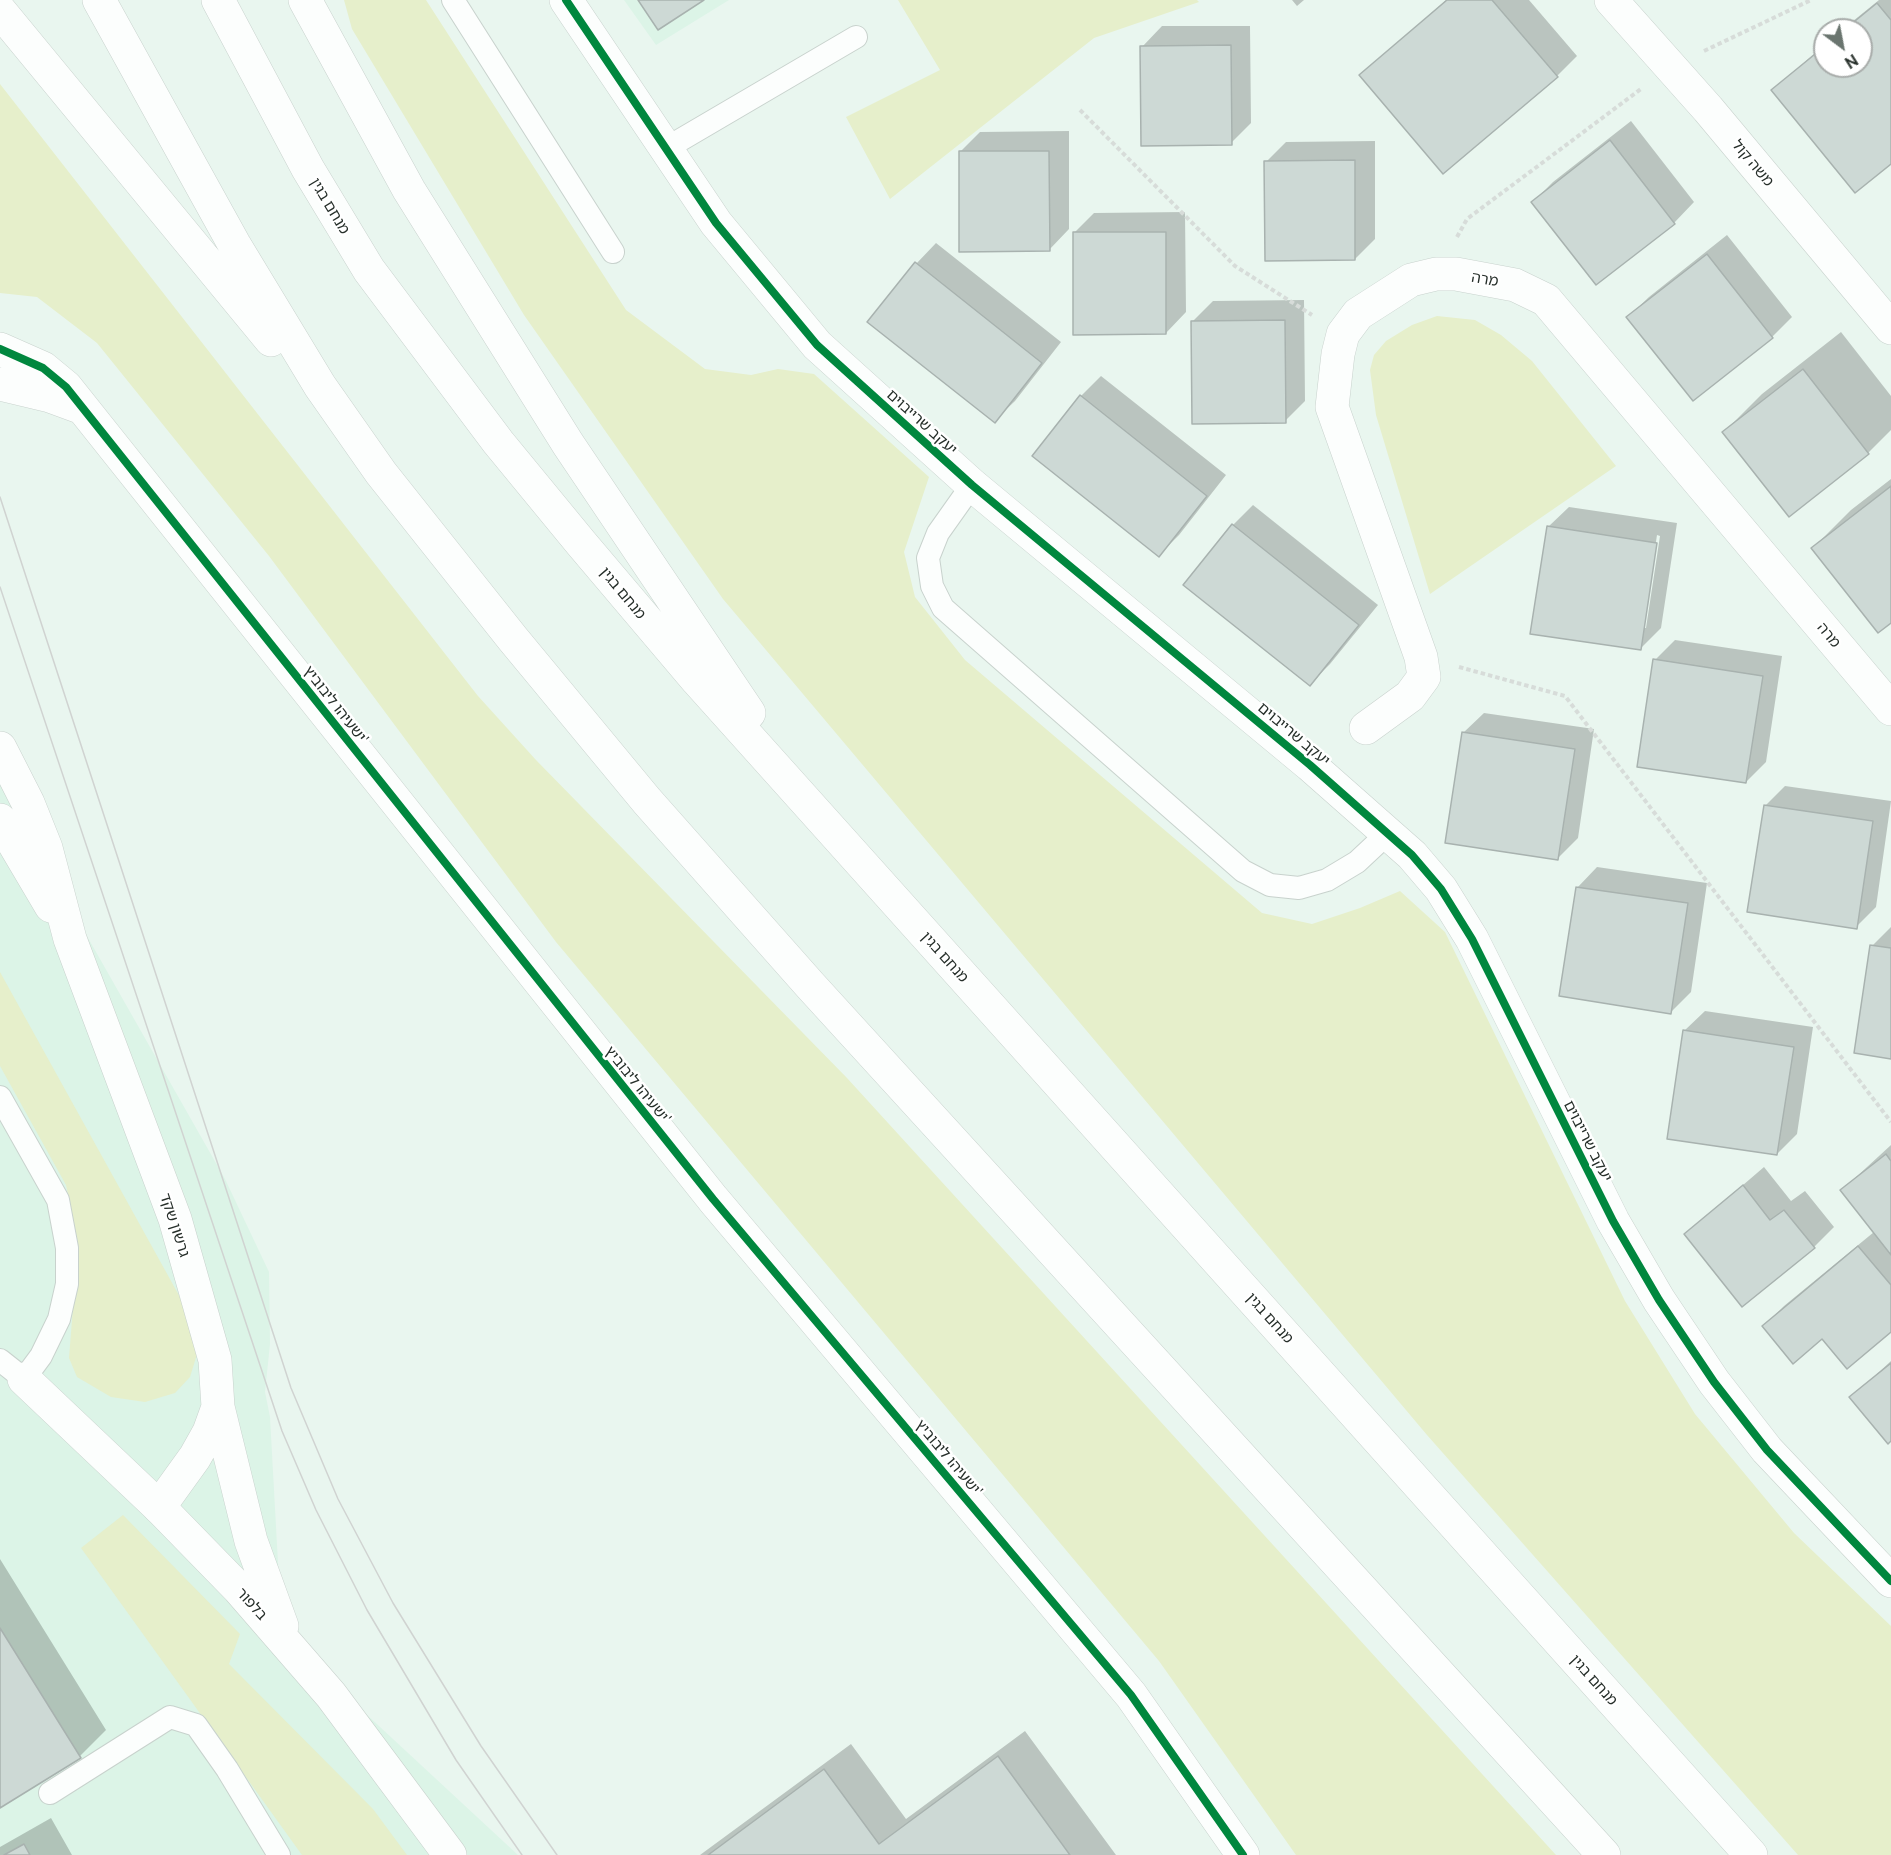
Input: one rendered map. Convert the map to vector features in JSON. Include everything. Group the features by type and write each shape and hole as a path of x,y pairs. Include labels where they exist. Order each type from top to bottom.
{"main road":[{"path":"99,0 275,315 381,473"},
{"name":"מנחם בגין","path":"218,0 314,179 369,270 431,354 580,543 697,680 1751,1855"},
{"path":"305,0 409,190 568,444 817,814"},
{"name":"יעקב שרייבוים","path":"566,0 716,223 817,345 972,484 1310,765 1412,855 1441,889 1472,939 1613,1221 1677,1328 1714,1382 1767,1450 1891,1580"},
{"name":"משה קול","path":"1611,0 1671,66 1891,328"},
{"path":"0,11 381,473 513,639 654,810 810,985 1604,1855"},
{"name":"מרה","path":"1366,728 1410,696 1424,677 1421,657 1332,407 1338,354 1343,334 1358,314 1411,280 1436,274 1456,274 1515,285 1546,300 1891,708"},
{"name":"ישעיהו ליבוביץ'","path":"0,349 43,368 66,387 713,1199 1131,1695 1243,1855"},
{"path":"0,384 50,396 84,409"},
{"name":"גרשון שקד","path":"0,748 28,803 46,848 70,939 175,1219 216,1360 218,1407 195,1457 159,1507"},
{"name":"גרשון שקד","path":"0,820 70,939"},
{"name":"בלפור","path":"12,1370 159,1507 291,1647 368,1742 450,1855"},
{"path":"218,1407 251,1541 291,1647"}],"lane":[{"path":"453,0 613,252"},
{"path":"665,149 856,37"},
{"path":"972,484 938,533 928,558 932,586 943,608 1243,871 1270,885 1299,888 1327,880 1357,862 1388,833"},
{"path":"0,1097 58,1200 67,1248 67,1284 59,1319 41,1356 12,1370"},
{"path":"50,1793 170,1717 196,1725 227,1769 279,1855"}],"path":[{"path":"1436,274 1467,219 1671,66 1812,0"},
{"path":"1080,110 1235,266 1343,334"},
{"path":"1421,657 1566,696 1891,1122"}],"shaded area":[{"path":"624,0 729,0 656,45"},
{"path":"0,783 225,1179 269,1272 270,1344 265,1392 270,1417 282,1636 518,1855 0,1855"}],"green space":[{"path":"344,0 426,0 626,310 705,369 751,375 778,369 814,374 929,477 904,552 915,597 965,660 1262,913 1312,924 1360,908 1400,891 1445,932 1625,1301 1695,1414 1794,1533 1891,1626 1891,1855 1798,1855 1427,1435 723,599 524,315 352,29"},
{"path":"898,0 1197,0 1199,2 1094,38 890,199 846,117 940,70"},
{"path":"0,84 478,696 536,760 847,1078 1556,1855 1296,1855 1159,1661 556,942 269,556 97,343 37,297 0,293"},
{"path":"1437,316 1475,320 1501,335 1532,361 1616,466 1430,594 1376,415 1370,370 1374,355 1386,341 1412,325"},
{"path":"0,972 181,1299 198,1351 190,1377 175,1393 145,1402 111,1397 77,1377 69,1358 78,1243 66,1185 0,1066"},
{"path":"123,1515 240,1634 229,1664 373,1809 407,1855 302,1855 81,1548"}],"building":[{"path":"638,0 704,0 658,30"},
{"path":"1447,0 1492,0 1558,77 1443,174 1359,75"},
{"path":"1877,3 1891,20 1891,164 1855,193 1771,90 1813,56 1813,78 1873,78 1873,18 1859,18"},
{"path":"1231,45 1232,145 1141,146 1140,46"},
{"path":"1610,140 1675,224 1596,285 1531,202"},
{"path":"959,151 1049,151 1050,251 959,252"},
{"path":"1355,160 1355,260 1265,261 1264,161"},
{"path":"1073,232 1166,232 1166,334 1073,335"},
{"path":"1707,254 1773,338 1693,401 1626,317"},
{"path":"915,262 1042,363 995,423 867,322"},
{"path":"1285,320 1286,423 1192,424 1191,321"},
{"path":"1803,369 1869,454 1789,517 1722,432"},
{"path":"1080,395 1207,496 1159,557 1032,456"},
{"path":"1891,486 1891,623 1878,633 1811,548"},
{"path":"1232,524 1359,625 1310,686 1183,585"},
{"path":"1547,526 1657,543 1641,650 1530,634"},
{"path":"1653,659 1763,676 1746,783 1637,767"},
{"path":"1462,732 1575,749 1558,860 1445,843"},
{"path":"1764,805 1873,821 1857,929 1747,912"},
{"path":"1576,887 1688,903 1671,1014 1559,996"},
{"path":"1870,945 1891,948 1891,1059 1854,1053"},
{"path":"1683,1030 1794,1047 1777,1155 1667,1139"},
{"path":"1886,1154 1891,1161 1891,1255 1840,1190"},
{"path":"1743,1185 1770,1220 1784,1210 1815,1248 1742,1307 1684,1234"},
{"path":"1858,1246 1891,1285 1891,1332 1847,1369 1822,1339 1793,1364 1762,1326"},
{"path":"1891,1363 1891,1441 1888,1444 1849,1397"},
{"path":"0,1628 81,1758 0,1808"},
{"path":"998,1756 1070,1855 708,1855 824,1769 879,1844"},
{"path":"24,1844 30,1855 4,1855"}],"tram line":[{"path":"0,497 291,1388 338,1499 393,1603 481,1746 557,1855"},
{"path":"0,587 282,1431 316,1510 367,1610 456,1760 522,1855"}],"cycle path":[{"path":"566,0 716,223 817,345 972,485 1310,765 1412,855 1441,889 1472,939 1613,1221 1659,1300 1714,1382 1767,1450 1891,1581"},
{"path":"0,349 43,368 66,387 713,1199 1131,1695 1243,1855"}]}
